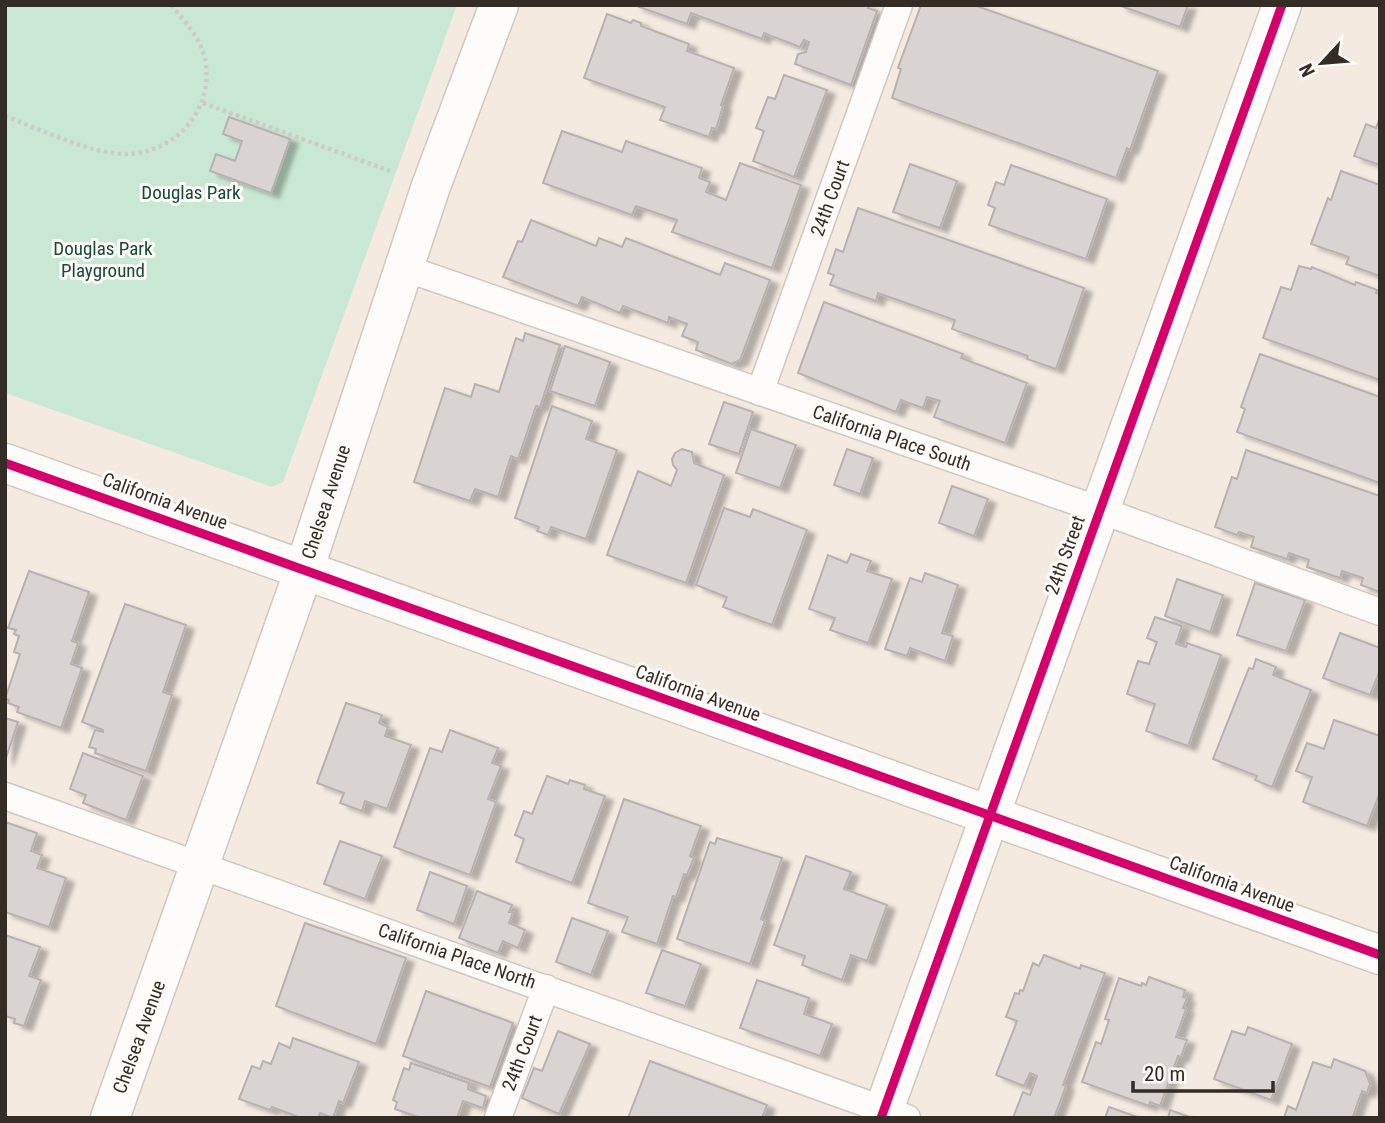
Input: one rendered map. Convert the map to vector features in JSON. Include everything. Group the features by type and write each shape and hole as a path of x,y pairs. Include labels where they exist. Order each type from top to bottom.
{"street":[{"name":"Chelsea Avenue","path":"110,1118 304,570 402,267 499,5"},
{"name":"24th Street","path":"891,1115 990,816 1282,5"},
{"name":"California Avenue","path":"5,463 1380,955"}],"lane":[{"name":"24th Court","path":"760,391 899,5"},
{"name":"California Place South","path":"402,267 1100,510 1380,612"},
{"name":"California Place North","path":"5,796 547,988 891,1115"},
{"name":"24th Court","path":"498,1118 547,988"}],"path":[{"path":"5,116 106,153 130,154 155,149 174,140 203,103 205,58 196,38 171,5"},
{"path":"203,103 431,186"}],"green space":[{"name":"Douglas Park","path":"5,5 457,5 283,482 272,487 5,393"}],"building":[{"path":"634,5 869,5 868,8 877,11 851,85 795,64 798,54 806,52 809,42 804,40 800,47 764,33 762,39 691,13 687,24"},
{"path":"921,5 974,5 1158,71 1130,150 1127,148 1116,178 892,98 901,69 898,68"},
{"path":"1118,5 1188,5 1180,27"},
{"path":"607,14 631,23 633,20 641,23 641,26 689,44 687,51 734,68 716,129 712,128 709,137 660,120 665,107 584,78"},
{"path":"784,75 827,90 794,177 753,161 764,131 756,128 768,97 775,99"},
{"path":"229,117 290,139 271,193 210,171 216,154 235,161 242,141 223,134"},
{"path":"1380,117 1380,165 1354,156 1366,124 1376,128"},
{"path":"562,131 622,152 626,141 702,168 699,178 710,182 706,192 726,200 740,163 801,185 772,268 672,232 677,220 636,206 632,215 543,183"},
{"path":"910,164 957,181 940,228 893,212"},
{"path":"1011,165 1107,199 1086,259 989,225 995,208 988,205 996,182 1004,185"},
{"path":"1341,171 1380,185 1380,276 1346,264 1349,257 1311,244"},
{"path":"858,208 1084,288 1056,369 952,329 955,320 878,293 876,301 830,285 834,275 828,273 836,249 843,252"},
{"path":"531,220 596,246 599,238 622,247 626,238 720,275 725,263 770,280 740,360 732,364 696,350 698,342 682,336 687,324 669,317 668,323 623,306 620,313 582,297 578,306 503,277 518,241 522,242"},
{"path":"1299,266 1312,267 1355,285 1356,282 1377,290 1376,293 1380,294 1380,380 1263,338 1281,287 1291,290"},
{"path":"824,302 963,354 961,358 1027,383 1005,443 934,417 940,401 927,397 923,408 901,400 896,412 798,373"},
{"path":"525,333 560,345 540,407 536,406 518,459 511,456 498,497 475,489 470,501 414,482 445,388 471,397 475,384 499,392 516,338 523,341"},
{"path":"565,346 610,362 595,406 550,391"},
{"path":"1260,354 1380,397 1380,483 1237,432 1245,409 1241,407"},
{"path":"724,402 753,412 739,454 709,444"},
{"path":"552,406 592,421 586,439 617,450 586,539 551,527 548,535 537,531 539,527 515,518"},
{"path":"751,429 796,445 780,488 736,473"},
{"path":"682,449 692,452 694,463 724,475 686,583 607,555 638,471 671,486 677,470 672,459 675,453"},
{"path":"847,449 873,458 860,494 834,485"},
{"path":"1246,450 1380,496 1380,592 1361,585 1363,578 1342,571 1340,578 1307,567 1309,560 1289,553 1287,559 1251,547 1254,537 1239,532 1237,535 1215,527 1232,477 1237,479"},
{"path":"952,486 988,499 974,536 939,523"},
{"path":"724,508 750,517 753,509 807,530 772,625 723,607 727,597 696,585"},
{"path":"851,554 871,561 867,571 892,579 868,643 830,630 835,618 809,609 828,555 847,563"},
{"path":"29,571 89,592 72,641 78,643 71,664 82,668 61,728 17,712 19,707 5,699 20,654 14,652 19,636 14,634 16,630 8,628"},
{"path":"925,573 958,585 942,633 953,636 945,661 910,648 907,656 885,649 910,578 922,582"},
{"path":"1177,579 1223,595 1210,632 1165,616"},
{"path":"1255,583 1305,600 1286,651 1237,635"},
{"path":"125,604 186,625 163,692 172,695 146,771 95,753 96,749 89,747 95,730 103,730 82,722"},
{"path":"1155,617 1182,626 1176,644 1186,647 1187,643 1221,655 1188,746 1146,731 1155,704 1127,694 1138,661 1149,664 1157,642 1147,638"},
{"path":"1340,633 1380,648 1380,670 1370,695 1323,678"},
{"path":"1256,659 1276,667 1273,675 1311,690 1272,787 1255,780 1257,776 1213,759 1249,668 1253,669"},
{"path":"346,703 382,715 379,723 388,727 385,736 411,745 387,809 365,801 362,811 340,803 344,793 317,783"},
{"path":"5,718 18,722 5,761"},
{"path":"1334,720 1380,736 1380,792 1367,826 1303,802 1312,777 1296,771 1307,743 1324,749"},
{"path":"450,730 498,748 492,763 501,766 488,799 496,802 470,875 394,847 430,748 442,752"},
{"path":"83,753 143,776 126,820 83,803 86,795 70,789"},
{"path":"547,776 568,784 570,780 585,785 584,789 605,796 572,883 516,862 524,839 515,835 524,811 532,814"},
{"path":"624,799 701,826 690,856 694,858 687,875 684,874 676,897 673,896 657,944 622,932 628,917 588,903"},
{"path":"5,822 37,833 31,851 42,855 37,868 66,878 49,927 5,912"},
{"path":"717,838 782,858 761,919 765,921 750,964 677,939 710,842 715,844"},
{"path":"340,841 382,856 365,899 324,884"},
{"path":"806,856 851,872 844,889 887,905 867,961 851,955 842,980 802,965 805,956 774,945"},
{"path":"430,872 467,886 454,924 417,910"},
{"path":"477,891 512,905 509,912 513,912 509,923 525,930 518,948 503,941 498,953 459,938"},
{"path":"572,918 608,931 591,975 556,962"},
{"path":"305,923 406,958 376,1044 276,1006"},
{"path":"5,935 40,947 29,976 41,980 24,1026 5,1016"},
{"path":"662,950 701,964 685,1006 646,993"},
{"path":"1044,955 1080,969 1081,965 1105,973 1063,1085 1066,1086 1054,1118 1013,1118 1023,1092 1030,1095 1037,1076 1030,1073 1024,1086 996,1075 1017,1021 1006,1017 1015,993 1023,991 1033,963 1039,966"},
{"path":"1149,977 1185,990 1183,997 1187,998 1176,1037 1187,1040 1181,1057 1178,1056 1160,1106 1150,1102 1149,1106 1082,1082 1096,1042 1101,1044 1109,1020 1105,1019 1119,978 1141,986 1142,983 1146,985"},
{"path":"757,980 809,998 804,1014 832,1024 820,1056 740,1028"},
{"path":"426,991 513,1023 490,1087 403,1056"},
{"path":"1248,1027 1292,1044 1271,1100 1214,1079 1232,1031 1245,1035"},
{"path":"558,1031 590,1044 559,1114 522,1098 534,1068 542,1071"},
{"path":"293,1038 359,1062 343,1103 339,1101 333,1118 320,1113 318,1118 301,1118 239,1099 252,1066 260,1069 263,1061 271,1064 279,1043 290,1048"},
{"path":"1334,1059 1365,1071 1370,1084 1367,1093 1362,1091 1353,1116 1356,1118 1284,1118 1288,1106 1296,1110 1313,1062 1331,1068"},
{"path":"650,1061 767,1105 762,1118 628,1118"},
{"path":"411,1063 469,1083 468,1089 486,1096 483,1108 463,1101 457,1118 421,1118 395,1109 397,1102 393,1100 404,1068 409,1070"},
{"path":"1109,1107 1140,1118 1105,1118"},
{"path":"1170,1110 1192,1118 1168,1118"}],"cycle path":[{"path":"881,1118 1282,5"},
{"path":"5,463 1380,955"}],"park label":[{"name":"Douglas Park Playground","path":"103,259"}]}
